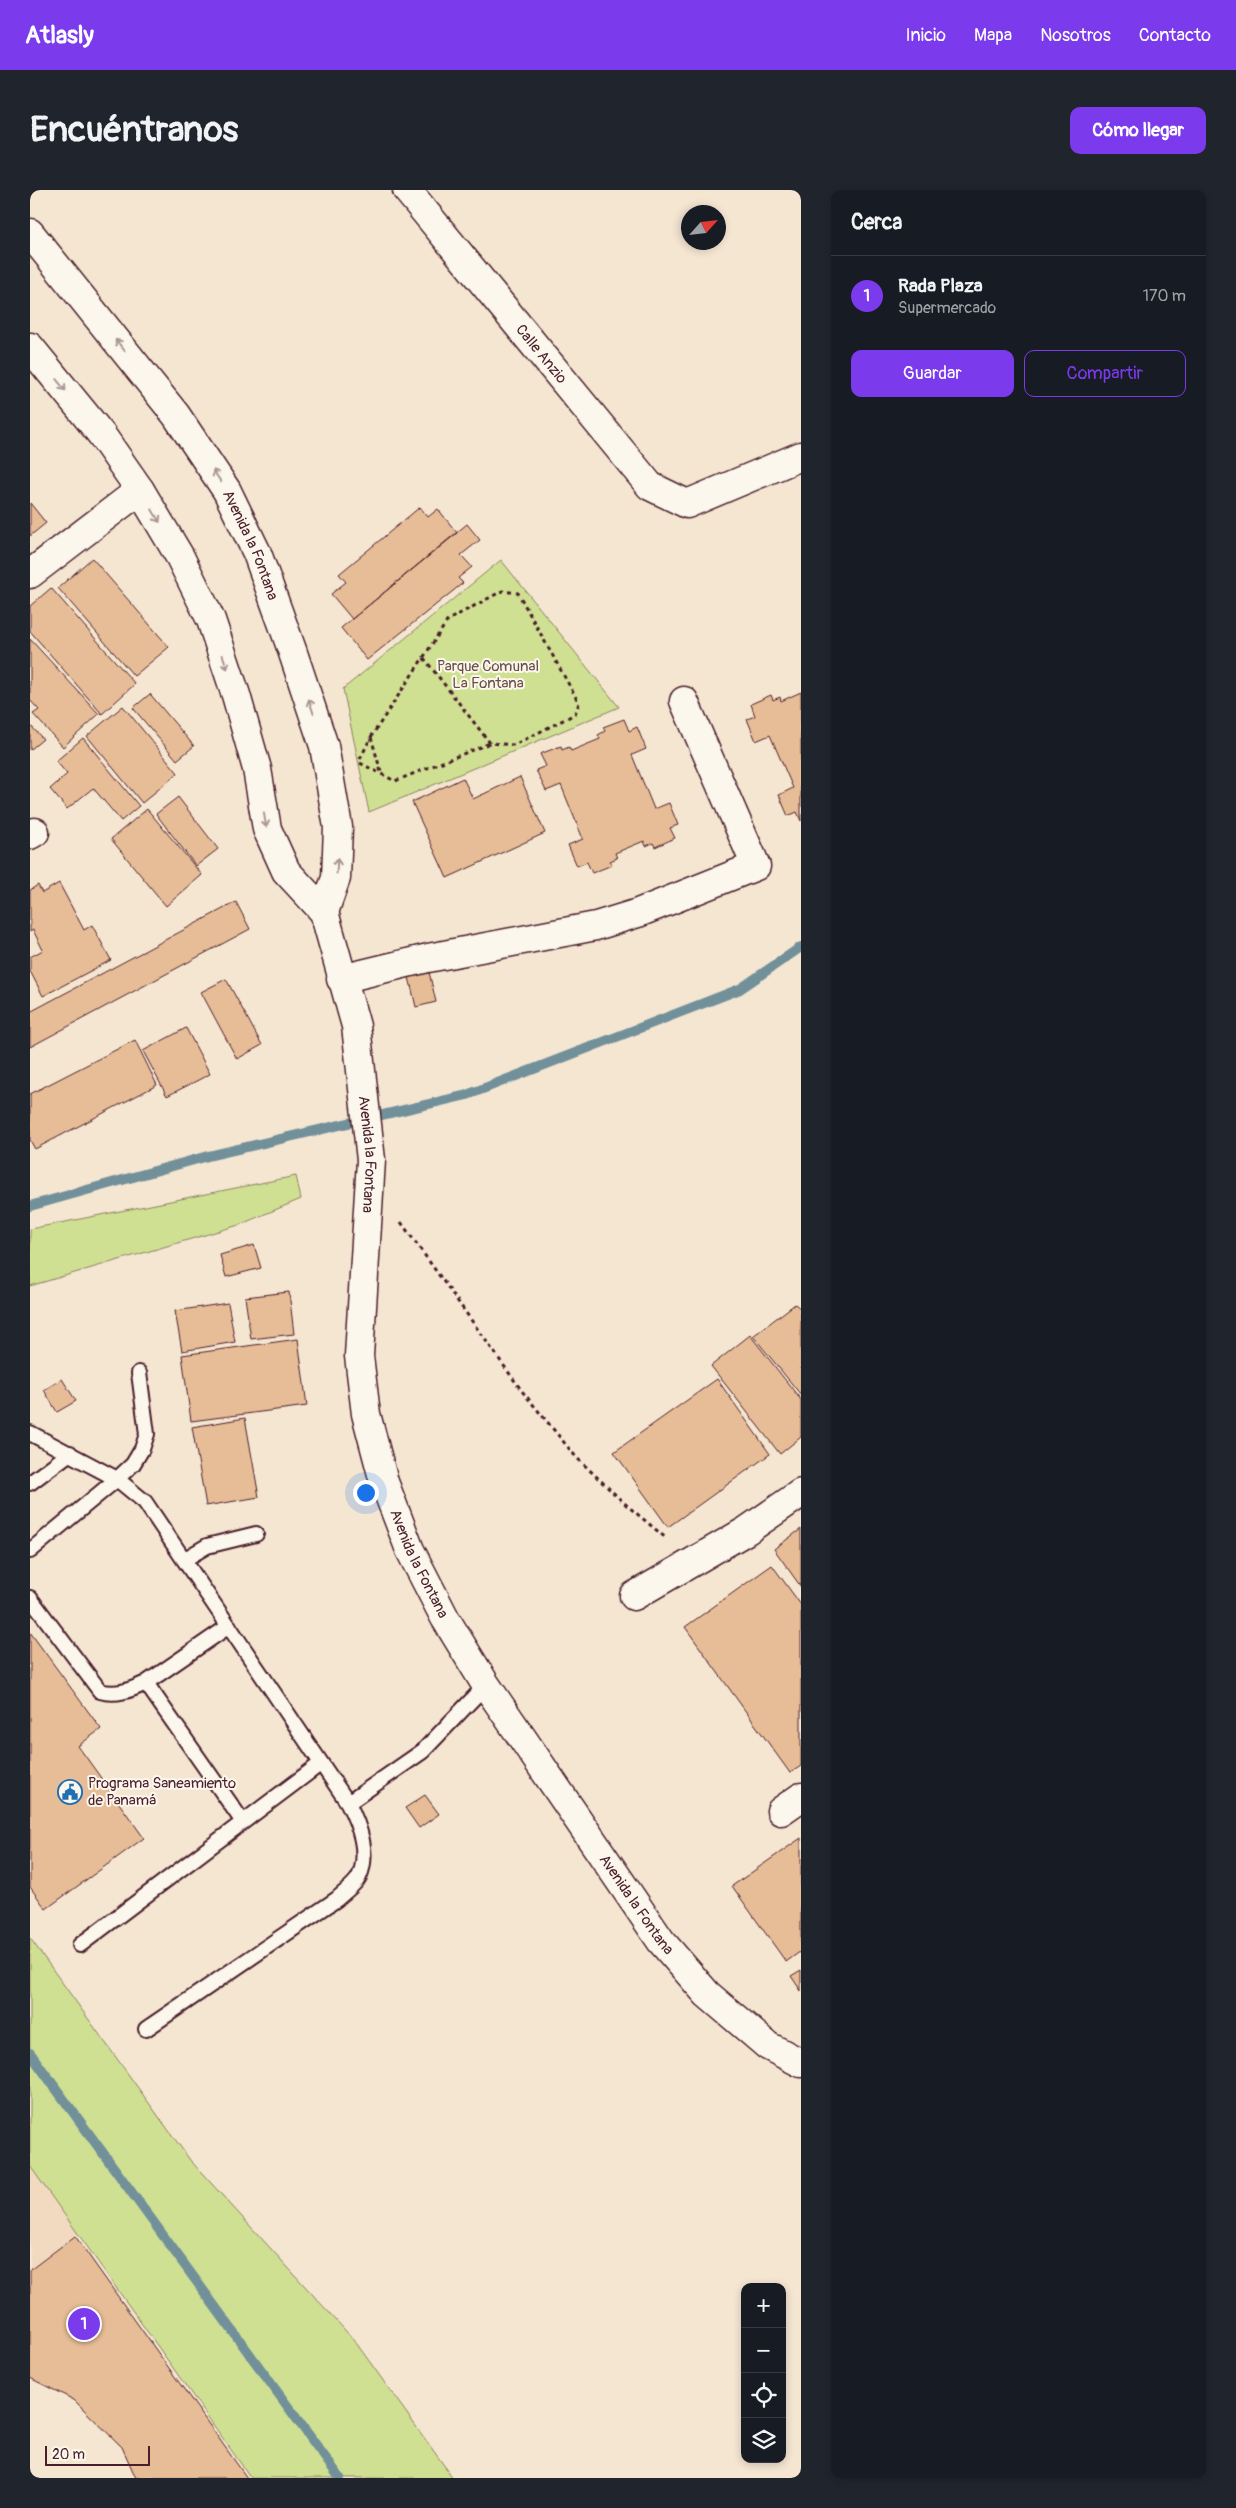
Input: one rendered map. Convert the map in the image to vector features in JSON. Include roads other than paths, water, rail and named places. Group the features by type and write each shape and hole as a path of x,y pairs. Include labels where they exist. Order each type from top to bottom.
{"street":[{"name":"Calle Anzio","path":"408,190 650,486 687,504 801,456"},
{"name":"Avenida la Fontana","path":"30,234 176,415 227,491 257,553 324,746 338,827 336,878 324,912"},
{"name":"Avenida la Fontana","path":"30,347 101,434 140,490 180,557 211,620 236,694 257,769 267,829 286,871 324,912 356,1026 371,1167 359,1356 366,1414 384,1482 410,1550 445,1618 486,1685 661,1942 707,1994 768,2046 801,2063"},
{"path":"30,574 140,490"},
{"path":"342,979 428,958 596,926 638,913 756,866 684,701"},
{"path":"634,1596 746,1532 801,1493"}],"lane":[{"path":"30,1551 133,1464 142,1449 147,1434 139,1373"},
{"path":"30,1433 117,1479 145,1502 348,1803 360,1826 363,1855 358,1878 337,1900 146,2029"},
{"path":"30,1483 70,1453"},
{"path":"184,1558 207,1546 256,1534"},
{"path":"30,1598 100,1691 110,1694 131,1690 146,1683 229,1626"},
{"path":"146,1683 243,1822"},
{"path":"348,1803 423,1750 486,1685"},
{"path":"80,1945 320,1764"}],"waterway":[{"path":"30,1206 208,1156 467,1095 740,989 801,947"},
{"path":"30,2053 340,2478"}],"place":[{"name":"Programa Saneamiento de Panamá","path":"70,1792"},
{"name":"Rada Plaza","path":"84,2324"}],"park label":[{"name":"Parque Comunal La Fontana","path":"488,674"}]}
